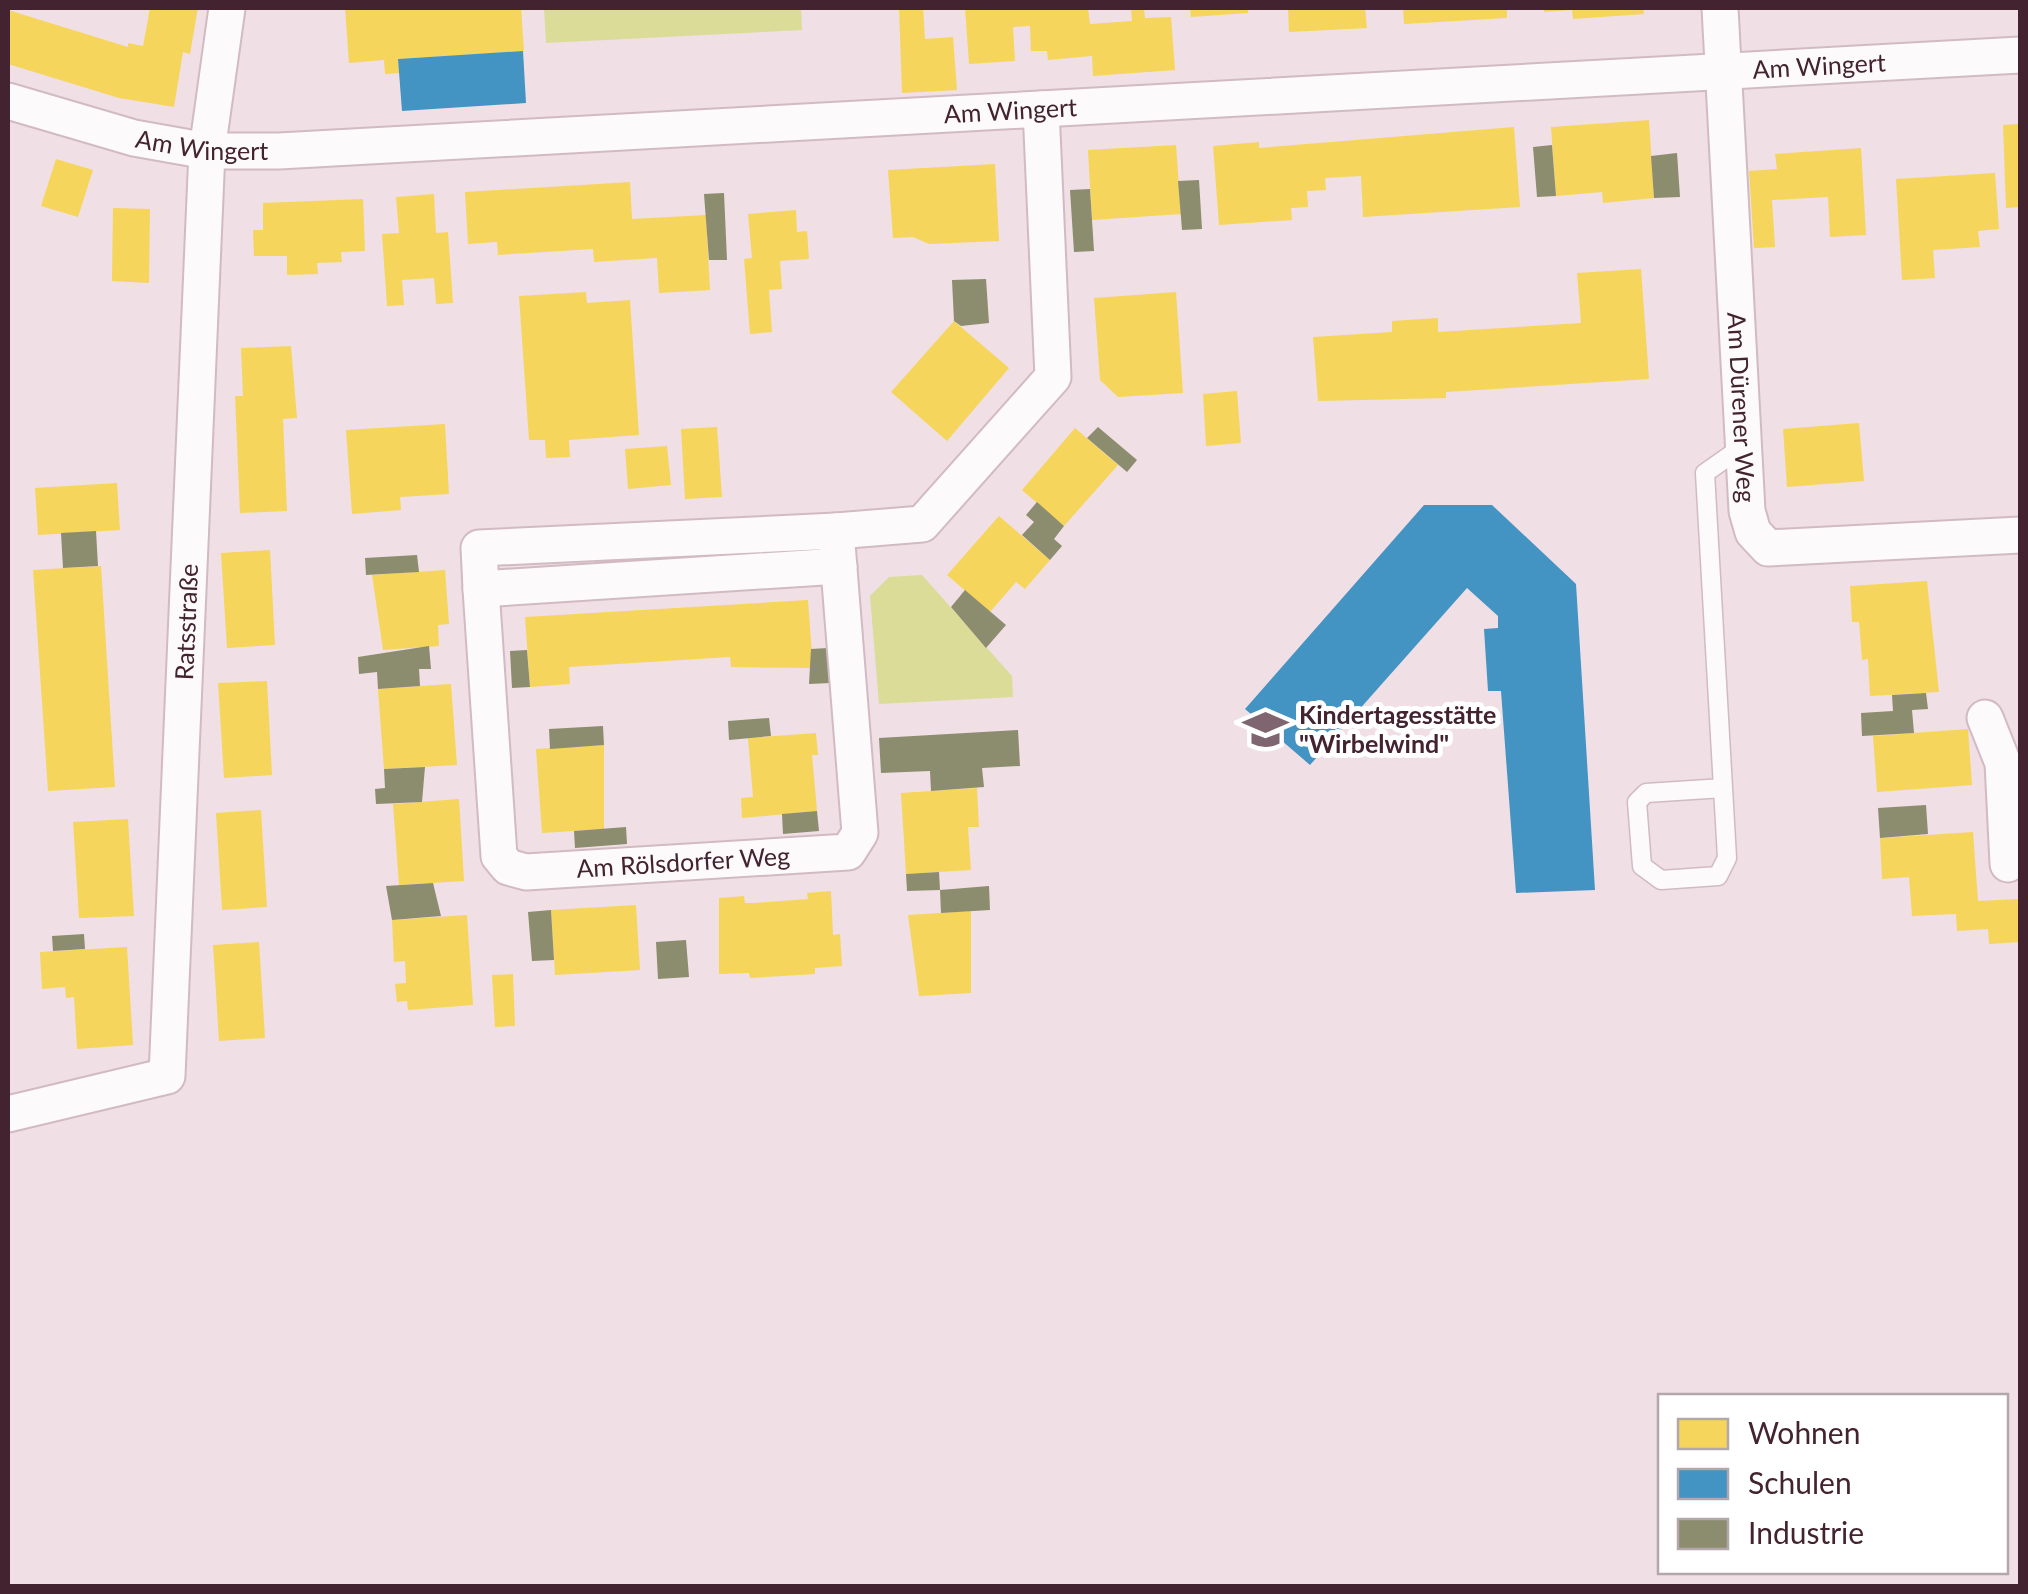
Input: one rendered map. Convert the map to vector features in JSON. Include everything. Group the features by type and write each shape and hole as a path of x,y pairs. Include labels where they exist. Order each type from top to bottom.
{"street":[{"name":"Ratsstraße","path":"8,1114 167,1076 207,151 227,8"},
{"name":"Am Dürener Weg","path":"1720,8 1742,447 1752,532 1768,548 2020,535"},
{"name":"Am Wingert","path":"8,100 134,138 207,151 333,149 2020,54"},
{"name":"Am Rölsdorfer Weg","path":"838,549 860,833 848,852 526,872 508,867 499,856 479,548 838,549 922,524 1053,377 1041,109"},
{"path":"1985,718 2012,763 2008,864"}],"lane":[{"path":"1723,788 1646,793 1636,802 1642,866 1661,880 1718,876 1727,858 1723,788 1705,473 1742,447"}],"green space":[{"path":"544,8 801,8 802,30 546,43"},
{"path":"922,575 1012,676 1013,697 879,704 870,596 889,577"}],"building: Wohnen":[{"path":"150,8 198,8 190,54 183,52 174,107 119,98 8,64 8,10 128,47 128,43 143,46"},
{"path":"345,8 521,8 524,51 398,59 400,73 385,74 384,60 349,63"},
{"path":"899,8 923,8 925,39 953,37 957,90 902,93"},
{"path":"965,8 1088,8 1090,24 1132,21 1131,8 1144,8 1145,18 1171,17 1175,70 1093,76 1092,56 1048,60 1047,51 1031,51 1030,26 1013,27 1015,61 969,64"},
{"path":"1190,8 1248,8 1248,13 1191,17"},
{"path":"1288,8 1365,8 1367,28 1289,32"},
{"path":"1403,8 1507,8 1507,18 1404,24"},
{"path":"1544,8 1643,8 1644,14 1573,19 1572,10 1544,12"},
{"path":"1649,120 1654,198 1603,203 1602,192 1556,196 1551,127"},
{"path":"2020,124 2020,207 2006,208 2003,125"},
{"path":"1514,127 1520,207 1363,217 1361,176 1325,178 1326,190 1307,191 1308,207 1291,208 1292,220 1219,225 1213,146 1259,142 1259,148"},
{"path":"1176,145 1181,214 1092,220 1088,150"},
{"path":"1861,148 1866,235 1830,237 1828,197 1772,200 1775,247 1754,248 1749,171 1777,169 1775,154"},
{"path":"56,159 93,170 78,217 41,206"},
{"path":"995,164 999,241 929,244 913,237 893,238 888,170"},
{"path":"1995,173 1999,229 1978,231 1980,247 1933,250 1935,278 1902,280 1896,179"},
{"path":"630,182 632,219 706,215 710,290 659,293 657,258 594,262 593,249 498,255 497,242 468,244 465,192"},
{"path":"434,194 436,233 448,232 453,303 436,304 434,278 402,280 404,305 387,306 382,234 399,233 396,197"},
{"path":"363,199 365,251 341,252 342,262 317,263 318,274 287,275 287,256 254,256 253,230 263,230 263,203"},
{"path":"113,208 150,209 149,283 112,281"},
{"path":"796,210 797,232 807,231 809,259 780,261 782,289 769,290 772,332 750,334 744,259 752,258 748,214"},
{"path":"1641,269 1649,379 1446,392 1446,398 1318,401 1313,337 1392,332 1392,321 1438,318 1438,332 1581,323 1577,273"},
{"path":"586,292 587,303 630,300 639,435 569,440 570,457 546,458 545,440 529,440 519,296"},
{"path":"1176,292 1183,393 1118,397 1100,380 1094,298"},
{"path":"954,321 1009,368 947,441 891,392"},
{"path":"291,346 297,418 283,419 287,511 240,513 235,396 243,396 241,348"},
{"path":"1237,391 1241,443 1206,446 1203,394"},
{"path":"1859,423 1864,481 1787,487 1783,429"},
{"path":"445,424 449,494 400,497 401,510 352,514 346,430"},
{"path":"717,427 722,497 685,499 681,429"},
{"path":"1075,428 1118,465 1064,526 1022,490"},
{"path":"667,446 671,485 628,489 625,449"},
{"path":"117,483 120,530 38,535 35,488"},
{"path":"999,516 1050,560 1025,589 1016,582 990,612 947,575"},
{"path":"270,550 275,645 227,648 221,553"},
{"path":"101,566 115,787 48,791 33,570"},
{"path":"445,570 449,624 438,625 439,646 383,650 372,575"},
{"path":"1927,581 1939,692 1870,696 1868,659 1862,660 1859,622 1852,622 1850,586"},
{"path":"808,600 813,668 731,667 730,657 569,667 570,684 530,687 525,617"},
{"path":"267,681 272,775 224,778 218,683"},
{"path":"451,684 457,765 384,769 378,689"},
{"path":"1968,729 1972,785 1877,792 1873,736"},
{"path":"816,733 818,755 812,755 817,811 742,818 741,798 753,797 748,738"},
{"path":"604,745 604,829 542,833 536,749"},
{"path":"977,788 979,827 968,827 971,870 906,874 901,793"},
{"path":"459,799 464,881 399,885 393,804"},
{"path":"261,810 267,907 222,910 216,813"},
{"path":"128,819 134,916 79,918 73,822"},
{"path":"1973,832 1978,901 2020,899 2020,942 1989,944 1988,929 1957,931 1956,914 1912,916 1909,877 1882,879 1880,838"},
{"path":"831,891 833,935 840,934 842,966 815,968 815,974 750,978 749,973 719,974 719,898 744,896 745,903 754,903 808,899 807,893"},
{"path":"636,905 640,970 555,975 551,910"},
{"path":"971,911 971,993 919,996 908,915"},
{"path":"467,915 473,1005 408,1010 407,1001 397,1002 395,984 406,983 405,961 394,962 392,920"},
{"path":"259,942 265,1038 219,1041 213,945"},
{"path":"127,947 133,1045 77,1049 74,997 66,998 65,987 42,989 40,952"},
{"path":"513,974 515,1026 495,1027 492,975"}],"building: Schulen":[{"path":"523,51 526,103 402,111 398,59"},
{"path":"1424,505 1492,505 1576,584 1595,890 1516,893 1501,691 1488,691 1484,629 1498,628 1498,616 1467,588 1310,765 1245,709"}],"building: Industrie":[{"path":"1552,145 1556,196 1537,197 1533,147"},
{"path":"1677,153 1680,197 1654,198 1651,156"},
{"path":"1199,180 1202,229 1182,230 1178,181"},
{"path":"1090,189 1094,251 1074,252 1070,190"},
{"path":"724,193 727,260 709,260 704,194"},
{"path":"986,279 989,323 961,326 954,321 952,280"},
{"path":"1098,427 1137,460 1127,472 1087,438"},
{"path":"1037,502 1064,526 1054,539 1062,546 1050,560 1022,535 1034,522 1026,515"},
{"path":"96,531 98,566 63,568 61,533"},
{"path":"417,555 419,572 366,575 365,558"},
{"path":"965,590 1006,625 986,648 951,607"},
{"path":"429,646 431,669 419,669 420,686 378,689 377,672 359,674 358,657"},
{"path":"828,648 830,683 809,684 811,649"},
{"path":"527,650 530,687 512,688 510,651"},
{"path":"1926,693 1928,709 1912,710 1914,733 1862,736 1861,713 1893,711 1892,695"},
{"path":"769,718 771,736 729,740 728,721"},
{"path":"603,726 604,745 550,749 549,729"},
{"path":"1018,730 1020,766 982,768 984,787 931,791 930,771 881,773 879,738"},
{"path":"425,767 422,802 376,804 375,789 385,788 384,769"},
{"path":"1926,805 1928,834 1880,838 1878,808"},
{"path":"817,811 819,831 783,834 782,814"},
{"path":"626,827 627,844 575,848 574,831"},
{"path":"939,872 940,890 907,891 906,874"},
{"path":"433,883 441,916 392,920 386,886"},
{"path":"989,886 990,910 941,913 940,890"},
{"path":"551,910 554,960 532,961 528,912"},
{"path":"84,934 85,949 53,951 52,936"},
{"path":"686,940 689,977 658,979 656,942"}],"place":[{"name":"Kindertagesstätte \"Wirbelwind\"","path":"1266,729"}]}
